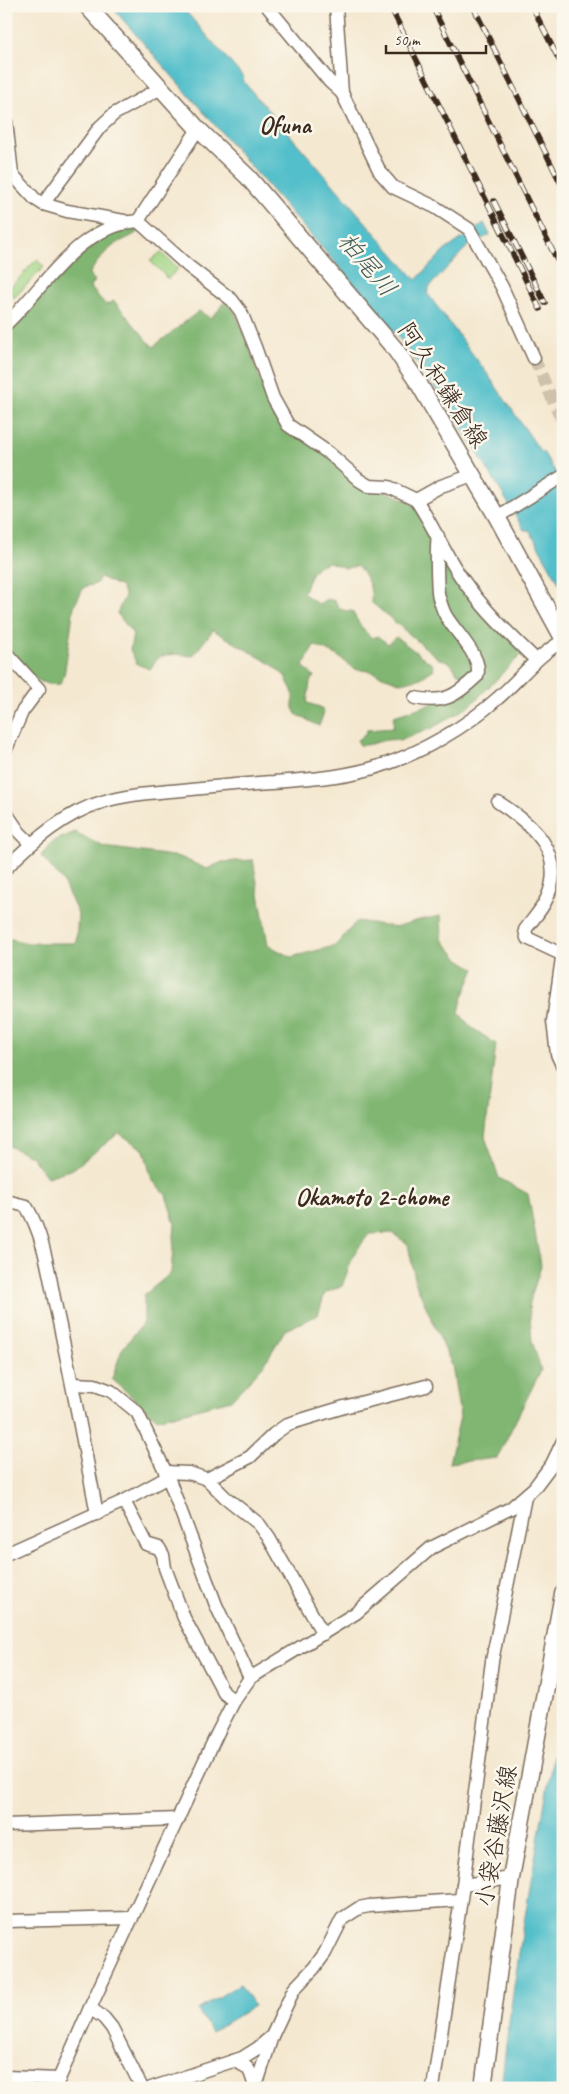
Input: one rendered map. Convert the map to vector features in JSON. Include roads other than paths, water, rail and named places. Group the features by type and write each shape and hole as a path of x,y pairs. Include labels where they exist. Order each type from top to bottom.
{"main road":[{"name":"阿久和鎌倉線","path":"87,6 198,129 248,177 394,349 419,384 473,475 502,514 563,640"},
{"name":"小袋谷藤沢線","path":"483,2088 511,1878 563,1594"}],"street":[{"path":"267,6 329,81 342,93 380,172 386,180 394,188 435,207 469,229 502,287 534,358"},
{"path":"336,6 342,93"},
{"path":"43,204 100,127 114,114 161,88"},
{"path":"6,121 12,174 24,188 43,204 67,211 132,221 232,300 241,312 256,347 273,398 288,425 330,454 359,480 369,486 389,487 416,500 461,578 476,598 536,660"},
{"path":"6,324 62,262 91,236 108,227 132,221 198,129"},
{"path":"416,500 441,486 473,475"},
{"path":"502,514 563,476"},
{"path":"415,698 432,701 452,696 477,676 479,671 475,657 446,615 438,595 439,576 436,545 438,536"},
{"path":"6,868 30,843 75,814 102,802 143,794 354,774 382,766 413,753 462,724 496,700 536,660 551,647 563,640"},
{"path":"6,653 39,689 22,712 16,730 6,749"},
{"path":"498,802 518,815 546,844 552,857 553,878 547,899 525,930 527,938 562,952 553,1021 557,1054 563,1067"},
{"path":"6,813 19,832 30,843"},
{"path":"6,1200 26,1206 34,1219 52,1286 73,1384 97,1514"},
{"path":"73,1384 95,1385 111,1391 129,1403 137,1412 166,1474 216,1606 250,1678"},
{"path":"207,1479 250,1457 274,1434 288,1424 344,1407 426,1386"},
{"path":"6,2076 57,2084 90,2008 234,1701 250,1678 356,1613 431,1548 511,1508 525,1496 552,1464 563,1441"},
{"path":"6,1554 124,1501 166,1474 189,1474 207,1479 225,1497 259,1524 269,1538 323,1634"},
{"path":"433,2088 459,1900 463,1885 492,1661 525,1496"},
{"path":"124,1501 146,1544 158,1548 163,1555 165,1568 184,1618 224,1693 234,1701"},
{"path":"6,1825 178,1819"},
{"path":"463,1885 511,1878"},
{"path":"233,2061 246,2065 254,2084 259,2077 272,2036 294,1989 314,1968 325,1953 342,1919 351,1912 369,1906 459,1900"},
{"path":"6,1921 132,1918"},
{"path":"90,2008 104,2018 112,2028 142,2088"},
{"path":"150,2088 242,2058 272,2036"}],"water":[{"name":"柏尾川","path":"111,6 181,6 244,78 242,80 416,280 444,251 484,223 490,235 472,243 463,251 430,286 427,293 486,372 541,452 543,452 563,484 563,590 531,533 529,530 524,530 458,422 384,319"},
{"path":"563,1699 563,2038 557,2088 501,2088 521,1941"},
{"path":"240,1984 254,2006 211,2032 198,2010"}],"tunnel":[{"path":"534,358 563,423"}],"railway":[{"path":"390,6 540,309"},
{"path":"432,6 557,260"},
{"path":"473,6 563,188"},
{"path":"532,6 563,68"},
{"path":"494,201 545,303"}],"district":[{"name":"Ofuna","path":"285,124"},
{"name":"Okamoto 2-chome","path":"372,1196"}]}
